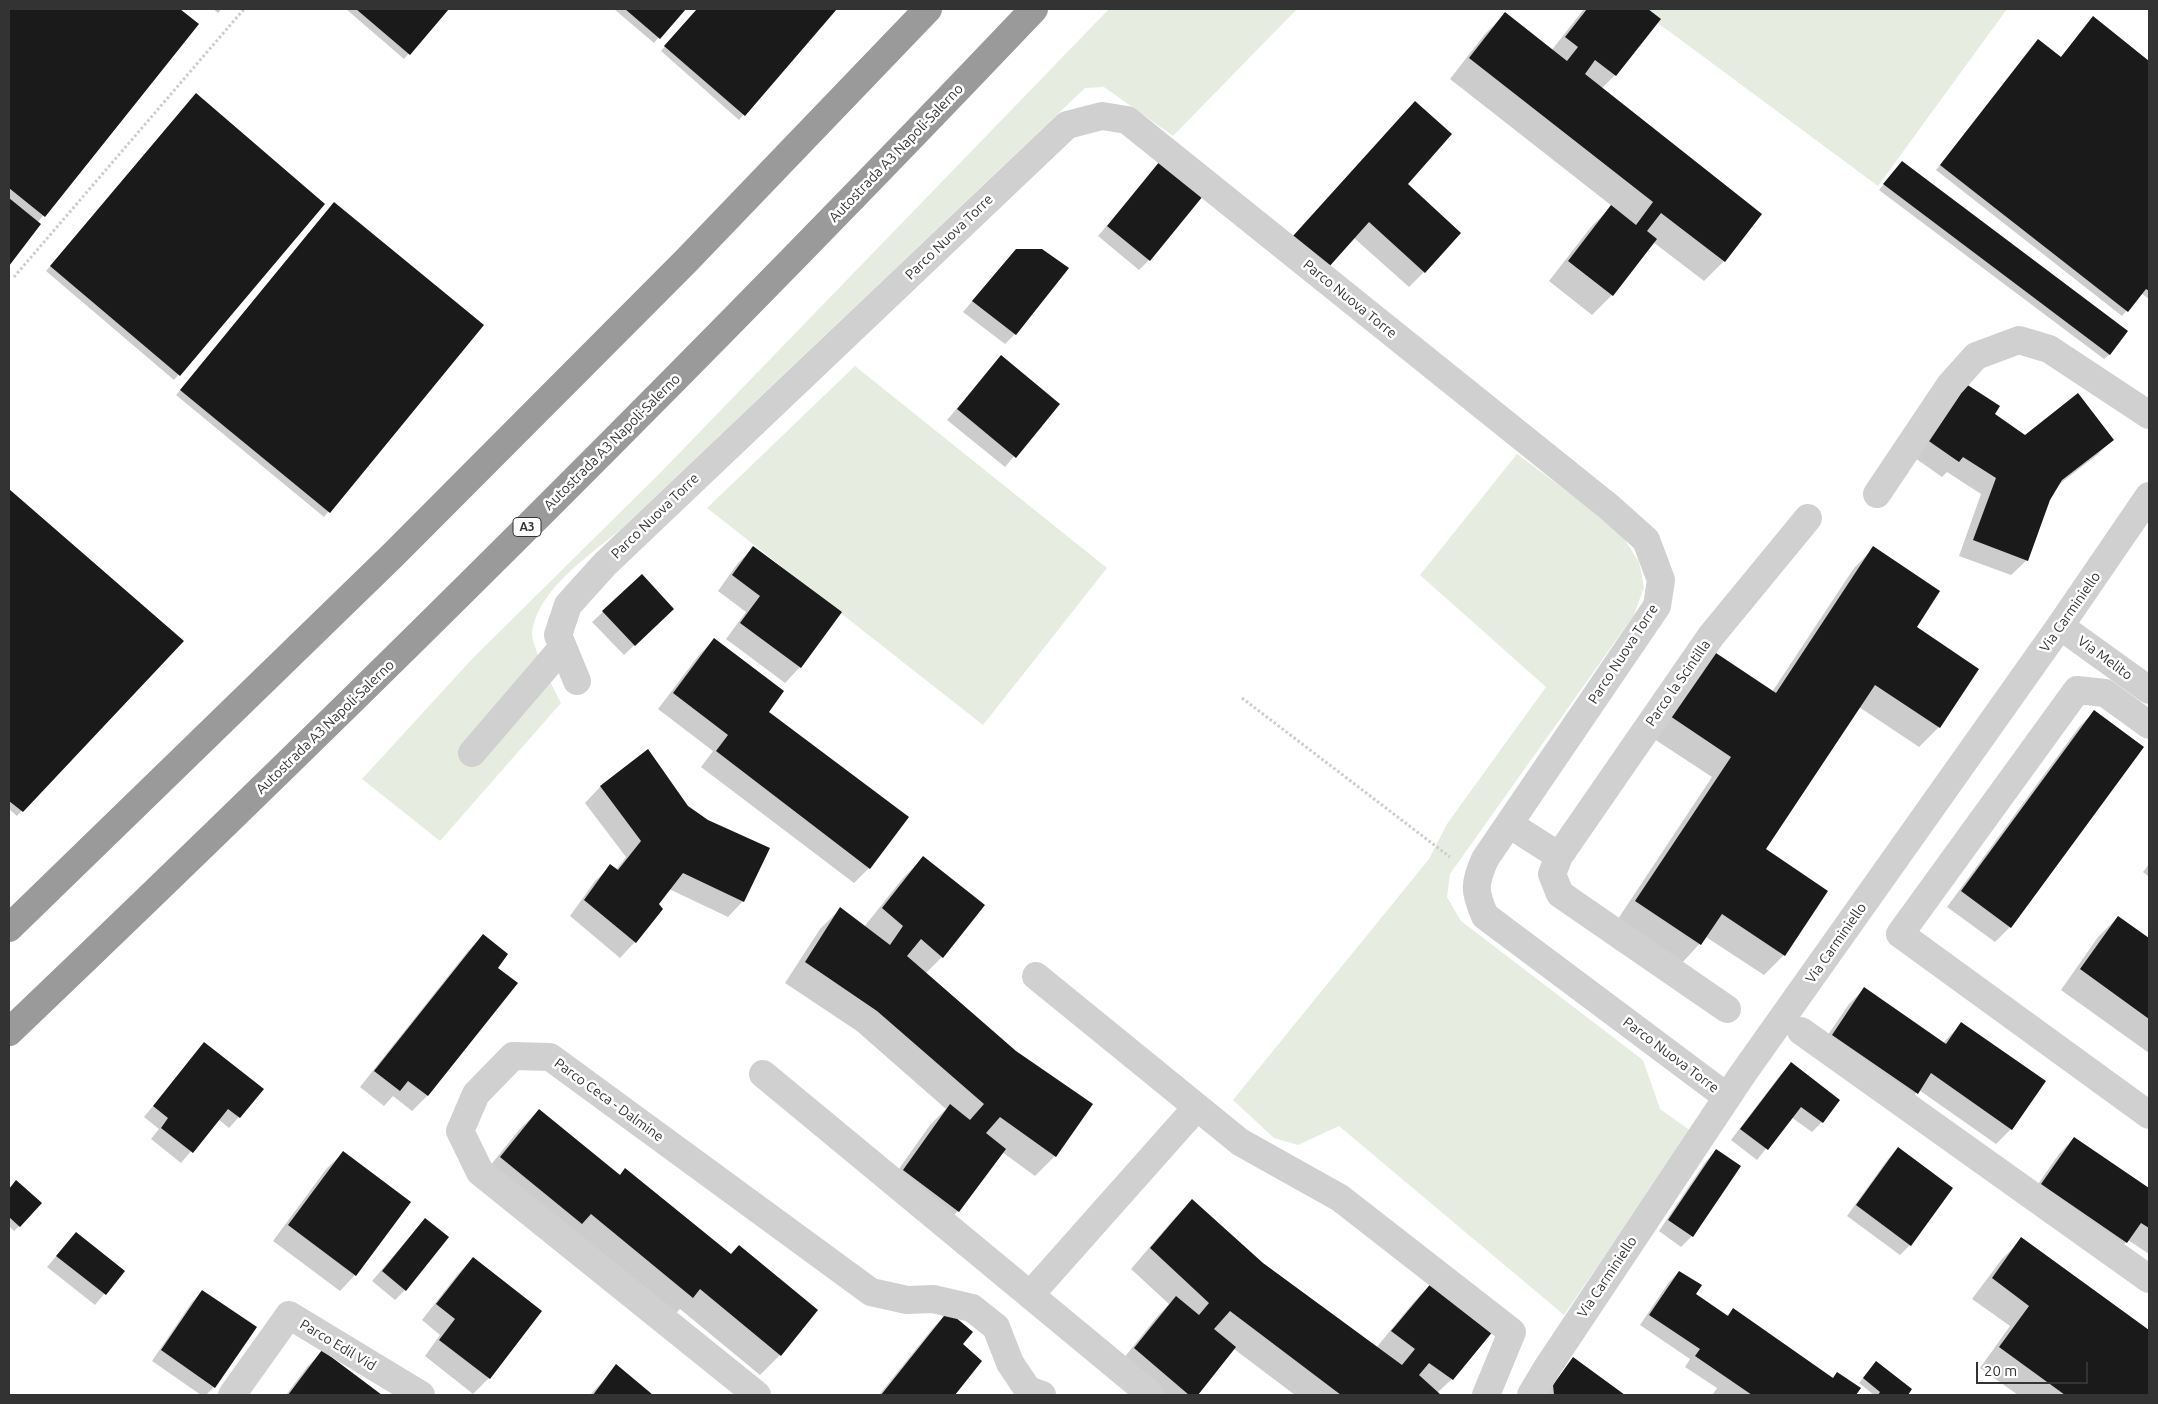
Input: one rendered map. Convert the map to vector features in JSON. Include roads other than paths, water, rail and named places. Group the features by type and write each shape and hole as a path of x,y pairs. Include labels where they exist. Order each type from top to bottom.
{"highway":[{"path":"9,928 393,555 686,261 928,9"},
{"name":"Autostrada A3 Napoli-Salerno","path":"9,1032 405,650 759,295 1034,9"}],"street":[{"name":"Parco Nuova Torre","path":"577,681 558,635 568,605 605,564 1067,125 1102,116 1127,120 1609,507 1646,540 1661,580 1657,606 1485,859 1478,874 1476,895 1485,916 1727,1097"},
{"path":"1877,494 1950,385 1976,356 2019,340 2049,349 2149,415"},
{"name":"Via Carminiello","path":"1531,1395 1727,1097 2060,626 2149,496"},
{"name":"Parco la Scintilla","path":"1727,1009 1560,894 1552,874 1559,856 1711,636 1808,518"},
{"name":"Via Melito","path":"2060,626 2149,690"},
{"path":"472,753 563,646"},
{"path":"2149,725 2105,693 2077,690 1900,934 2149,1115"},
{"path":"1509,824 1559,856"},
{"path":"1036,976 1240,1142 1340,1198 1512,1332 1486,1395"},
{"path":"1800,1030 2149,1279"},
{"name":"Parco Ceca - Dalmine","path":"757,1395 480,1172 460,1131 476,1094 513,1056 550,1057 871,1292 908,1300 933,1299 972,1308 996,1327 1010,1363 1028,1390 1042,1395"},
{"path":"764,1074 1151,1395"},
{"path":"1030,1295 1197,1107"},
{"name":"Parco Edil Vid","path":"232,1395 289,1315 421,1395"}]}
